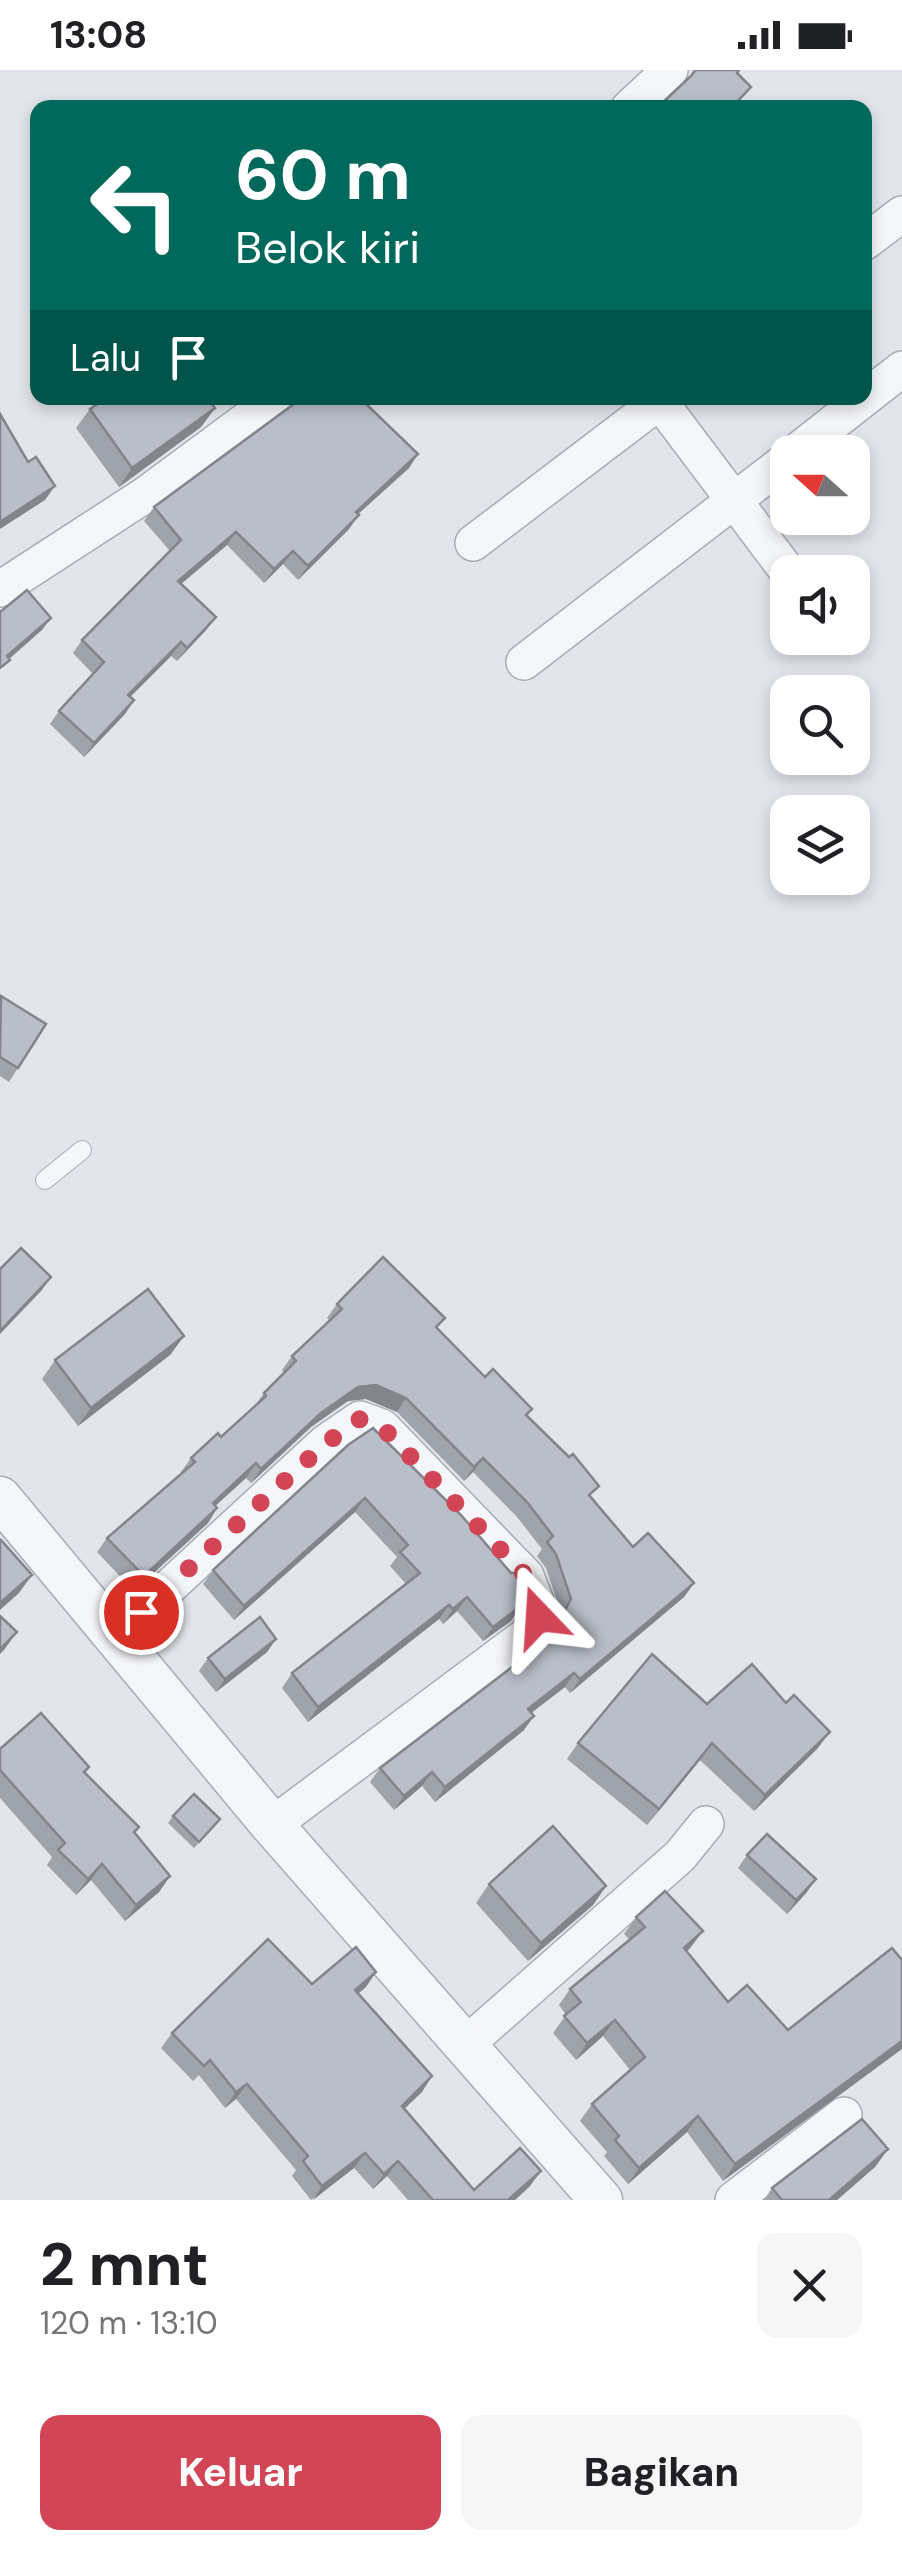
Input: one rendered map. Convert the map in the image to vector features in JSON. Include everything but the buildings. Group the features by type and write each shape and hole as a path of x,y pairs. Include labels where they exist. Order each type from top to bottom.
{"street":[{"path":"638,100 670,70"},
{"path":"872,237 902,214"},
{"path":"872,392 902,369"},
{"path":"0,589 145,495 267,405"},
{"path":"473,543 652,405"},
{"path":"664,405 775,555"},
{"path":"818,435 856,405"},
{"path":"524,662 770,473"},
{"path":"115,1637 326,1443 360,1419 382,1427 526,1576 540,1612 527,1636 272,1825"},
{"path":"0,1498 272,1825 463,2048 600,2200"},
{"path":"463,2048 680,1856 706,1824"},
{"path":"733,2200 844,2115"}],"lane":[{"path":"45,1180 82,1150"}],"route":[{"path":"141,1612 326,1443 360,1419 382,1427 526,1576 539,1617"}]}
